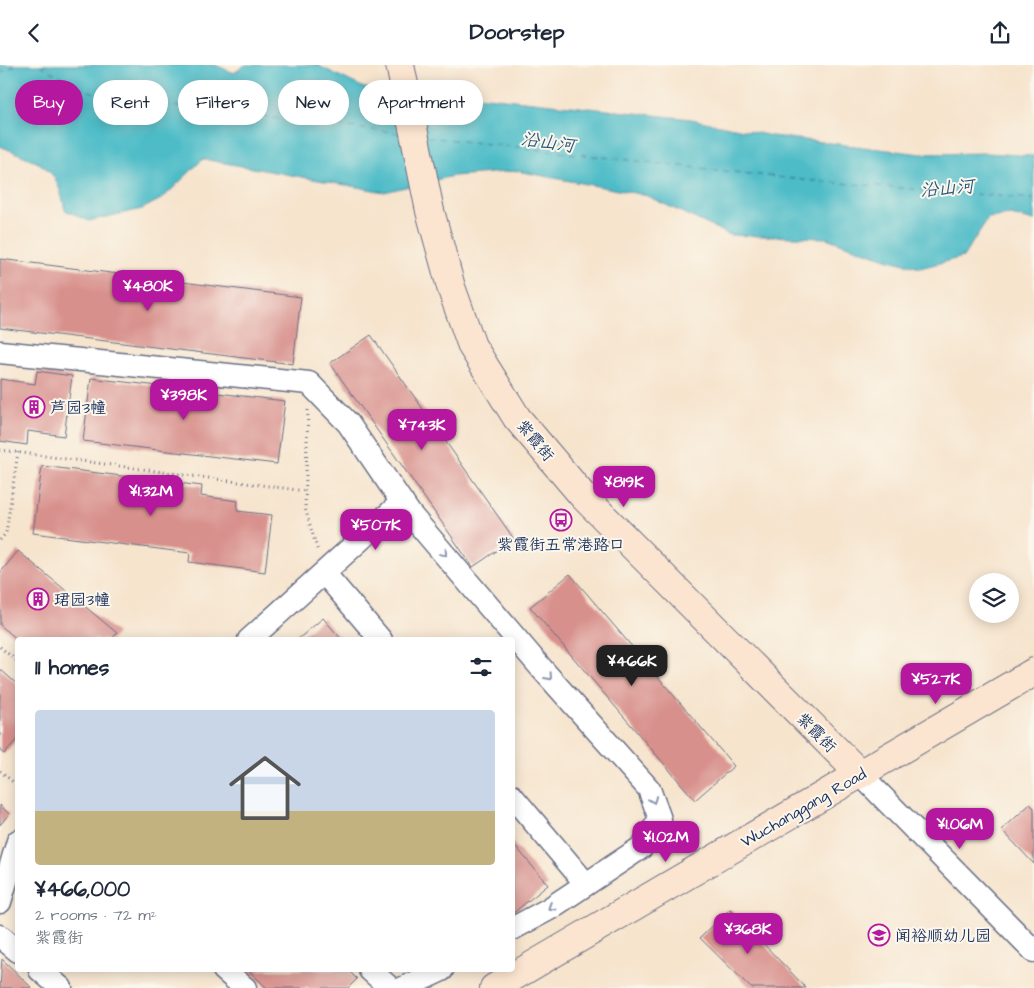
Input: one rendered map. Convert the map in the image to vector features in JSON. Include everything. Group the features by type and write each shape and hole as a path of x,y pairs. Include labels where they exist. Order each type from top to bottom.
{"street":[{"name":"紫霞街","path":"400,65 430,211 450,287 472,346 517,418 583,496 860,774"},
{"path":"0,352 309,383 348,423 402,502 542,669 649,789 660,819 642,847 515,927"},
{"path":"253,637 325,574 402,502"},
{"path":"325,574 378,637"},
{"name":"Wuchanggang Road","path":"494,988 1034,672"},
{"path":"860,774 1034,951"},
{"path":"515,800 586,883"},
{"path":"0,901 15,851"},
{"path":"0,935 15,948"},
{"path":"42,972 61,988"},
{"path":"226,972 245,988"},
{"path":"372,972 390,988"},
{"path":"404,988 439,978"}],"path":[{"path":"309,383 305,508 325,574"},
{"path":"0,450 305,491"},
{"path":"0,541 6,533 18,452"},
{"path":"0,647 15,660"},
{"path":"0,771 15,784"}],"water":[{"name":"沿山河","path":"0,65 215,65 234,73 245,65 317,65 348,80 278,80 278,125 349,125 349,81 359,86 359,125 483,125 483,97 691,119 772,136 921,154 986,153 1034,156 1034,221 1011,215 988,218 963,257 920,268 886,259 826,238 730,235 645,195 517,171 453,176 384,192 203,159 163,198 142,209 89,221 65,210 57,182 44,167 0,146"}],"building":[{"path":"0,259 301,297 293,364 0,328"},
{"path":"371,335 514,539 473,567 330,363"},
{"name":"芦园3幢","path":"37,371 72,376 64,436 28,431 27,445 0,441 0,379 35,384"},
{"path":"91,378 285,401 277,464 83,441"},
{"path":"42,466 202,486 201,496 238,501 237,511 272,515 265,572 189,562 190,553 33,533"},
{"name":"珺园3幢","path":"18,551 117,633 114,637 15,638 0,625 0,573"},
{"path":"570,574 734,766 695,800 530,607"},
{"path":"323,618 339,637 301,637"},
{"path":"0,669 15,682 15,741 4,754 0,751"},
{"path":"1030,804 1034,808 1034,864 1002,830"},
{"path":"0,805 9,814 0,825"},
{"path":"515,846 548,885 515,912"},
{"path":"730,909 806,988 751,988 700,938"},
{"path":"2,959 32,988 0,988"},
{"path":"250,972 350,972 357,979 348,988 267,988"}],"ferry route":[{"path":"0,73 17,65"},
{"path":"40,65 80,88 114,99 399,133"},
{"path":"428,137 803,180 1034,199"}],"place":[{"name":"芦园3幢","path":"34,407"},
{"name":"紫霞街五常港路口","path":"561,520"},
{"name":"珺园3幢","path":"38,599"},
{"name":"闻裕顺幼儿园","path":"879,935"}]}
